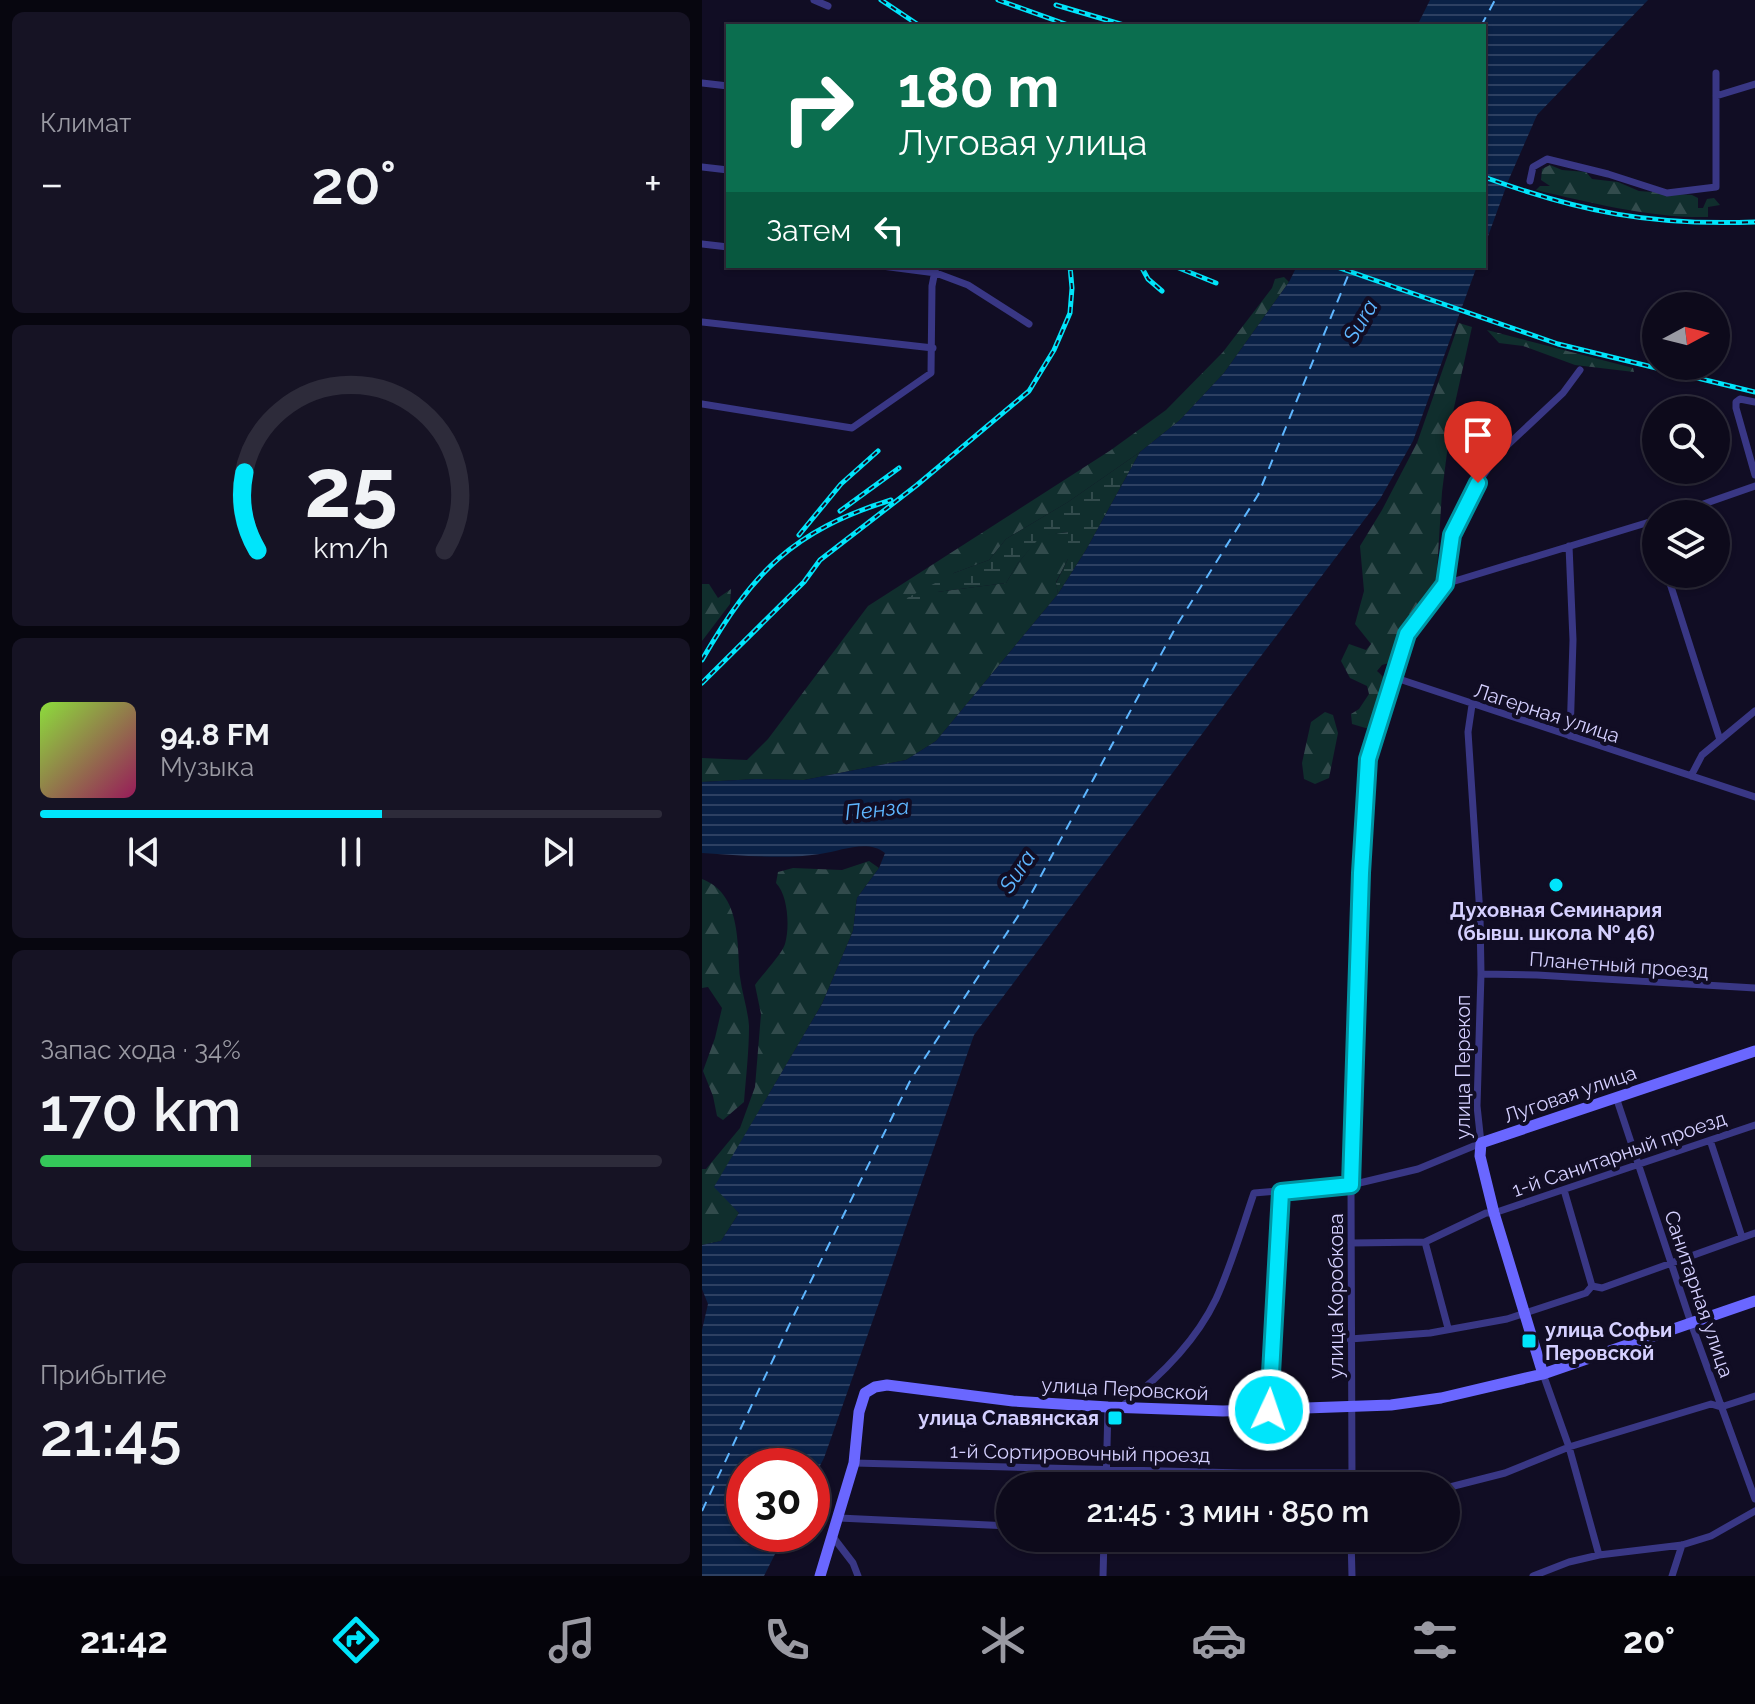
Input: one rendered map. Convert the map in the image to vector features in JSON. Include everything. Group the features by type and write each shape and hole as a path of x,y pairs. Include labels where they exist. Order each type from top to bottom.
{"main road":[{"name":"Луговая улица","path":"1481,1143 1755,1051"},
{"name":"улица Перекоп","path":"1481,1143 1480,1156 1494,1213 1543,1374"},
{"name":"улица Перовской","path":"854,1463 859,1412 865,1393 887,1385 1013,1401 1114,1407 1269,1410 1441,1398 1543,1374 1755,1301"},
{"path":"820,1576 854,1463"}],"street":[{"path":"814,0 828,6"},
{"path":"1530,181 1533,167 1547,159 1667,193 1716,187 1716,73"},
{"path":"702,83 726,86"},
{"path":"1716,96 1755,84"},
{"path":"702,167 726,170"},
{"path":"702,244 726,247"},
{"path":"702,404 852,428 931,373 932,286 936,269 968,285 1029,324"},
{"path":"702,322 933,348"},
{"path":"1580,370 1574,382 1557,400 1498,454 1478,483 1452,535 1445,584 1642,524"},
{"path":"1755,402 1740,399 1736,402 1755,475"},
{"path":"1715,500 1755,486"},
{"path":"1569,546 1573,640 1570,736"},
{"name":"улица Коробкова","path":"1352,1472 1351,1185 1364,795 1368,759 1407,634 1445,584"},
{"path":"1671,588 1720,740"},
{"name":"Лагерная улица","path":"1393,677 1755,797"},
{"name":"улица Перекоп","path":"1472,705 1468,732 1476,826 1481,974 1477,1106 1481,1143"},
{"path":"1691,776 1702,755 1755,711"},
{"name":"Планетный проезд","path":"1481,974 1755,988"},
{"name":"Санитарная улица","path":"1616,1097 1691,1323 1755,1499"},
{"name":"1-й Санитарный проезд","path":"1425,1242 1486,1213 1494,1213 1755,1125"},
{"path":"1710,1140 1742,1237"},
{"name":"Луговая улица","path":"1114,1407 1173,1362 1200,1325 1216,1299 1254,1193 1351,1185 1418,1169 1481,1143"},
{"path":"1564,1190 1592,1286"},
{"path":"1269,1410 1281,1192"},
{"path":"1592,1286 1602,1288 1755,1233"},
{"path":"1351,1243 1425,1242 1448,1328"},
{"path":"1350,1339 1430,1333 1525,1314 1586,1293 1592,1286"},
{"name":"улица Перекоп","path":"1543,1374 1569,1447 1599,1555"},
{"path":"1460,1484 1505,1473 1569,1447 1711,1404 1721,1407 1755,1396"},
{"path":"1106,1472 1114,1407"},
{"name":"1-й Сортировочный проезд","path":"854,1463 1215,1472"},
{"path":"1533,1576 1569,1562 1599,1555 1682,1545 1711,1536 1755,1511"},
{"path":"839,1518 996,1525"},
{"path":"833,1537 853,1563 858,1576"},
{"path":"1672,1576 1682,1545"},
{"path":"1103,1576 1104,1552"},
{"path":"1351,1552 1352,1576"}],"green space":[{"path":"1550,165 1562,170 1586,172 1592,179 1618,182 1639,191 1692,195 1698,198 1698,208 1703,208 1707,199 1714,198 1720,205 1708,207 1708,217 1686,217 1621,209 1536,190 1540,186 1550,186 1541,180 1542,169"},
{"path":"1284,277 1289,282 1224,373 1180,420 1068,502 1006,539 989,560 954,573 937,592 1006,583 1041,535 1069,532 1068,559 1056,582 1058,594 936,741 906,760 804,780 702,782 702,758 747,760 768,739 868,606 1111,450 1166,410 1223,352 1272,288 1275,279"},
{"path":"1459,323 1472,327 1451,421 1442,492 1436,586 1403,629 1389,663 1377,671 1386,685 1378,703 1376,722 1369,729 1352,724 1351,714 1359,709 1369,694 1367,686 1350,678 1341,661 1349,644 1366,650 1371,644 1355,624 1364,591 1360,546 1417,443"},
{"path":"1487,330 1633,368 1634,372 1575,365 1523,346 1499,343"},
{"path":"1140,452 1058,594 1056,583 1068,559 1068,532 1041,536 1006,583 937,592 903,614 907,598 954,573 989,560 1006,539 1068,502"},
{"path":"702,584 709,584 718,598 731,589 730,604 702,641"},
{"path":"1325,712 1333,715 1338,733 1329,778 1315,784 1304,779 1302,763 1311,722"},
{"path":"869,861 879,868 857,898 853,931 822,1004 715,1186 739,1213 721,1241 702,1245 702,1169 706,1169 740,1128 755,1087 761,1014 755,985 780,953 787,937 787,912 776,883 778,872 793,868 842,870"},
{"path":"702,879 715,886 730,907 737,935 740,977 749,1026 744,1102 723,1120 717,1116 703,1071 722,1008 708,987 702,988"}],"water":[{"path":"1430,0 1648,0 1537,115 1486,242 1486,24 1418,24"},
{"path":"1296,268 1476,268 1413,441 1380,499 974,1035 828,1448 726,1448 726,1552 776,1552 764,1576 702,1576 702,1330 708,1304 702,1289 702,1245 721,1241 739,1213 714,1187 822,1004 853,931 857,898 879,868 885,853 862,846 791,857 702,853 702,782 804,780 906,760 936,741 1058,594 1140,452 1180,420 1224,373"}],"ferry route":[{"path":"1482,24 1495,0"},
{"path":"702,1511 793,1317 911,1079 1024,907 1177,625 1258,495 1351,268"}],"railway":[{"path":"881,0 917,24"},
{"path":"998,0 1065,24"},
{"path":"1056,5 1120,24"},
{"path":"1486,178 1585,208 1617,214 1682,222 1755,222"},
{"path":"702,683 804,582 820,560 917,485 1029,391 1054,350 1070,313 1070,268"},
{"path":"1142,268 1148,279 1162,291"},
{"path":"1179,268 1216,283"},
{"path":"1340,268 1558,344 1755,392"},
{"path":"799,535 841,484 878,451"},
{"path":"840,511 899,468"},
{"path":"702,660 739,602 778,559 827,526 891,500"}],"place":[{"name":"Духовная Семинария (бывш. школа № 46)","path":"1556,885"},
{"name":"улица Софьи Перовской","path":"1529,1341"},
{"name":"улица Славянская","path":"1115,1418"}],"route":[{"path":"1269,1410 1281,1192 1351,1185 1364,795 1368,759 1407,634 1445,584 1452,535 1478,483"}],"water label":[{"name":"Sura","path":"1360,321"},
{"name":"Пенза","path":"877,809"},
{"name":"Sura","path":"1017,871"}]}
